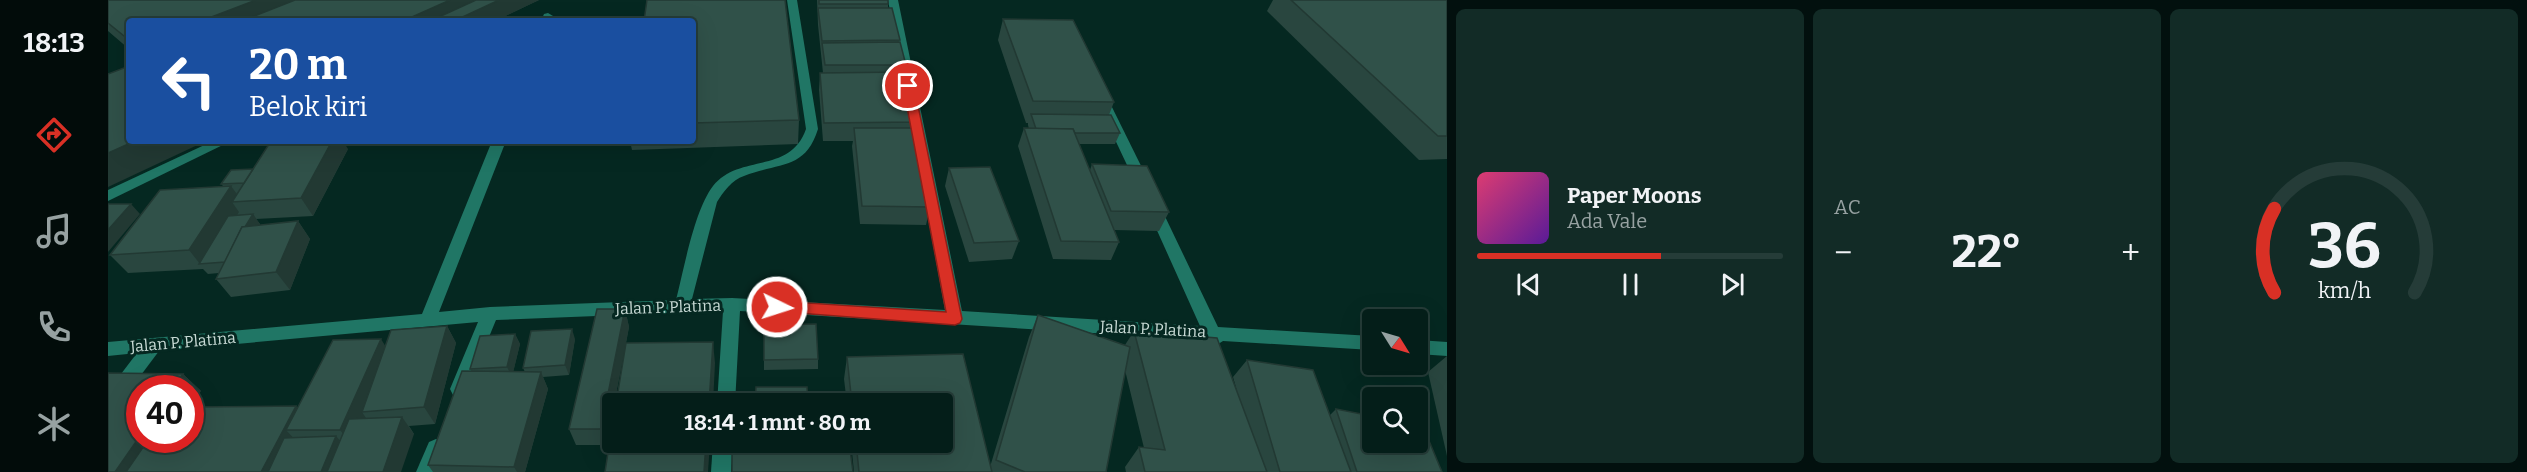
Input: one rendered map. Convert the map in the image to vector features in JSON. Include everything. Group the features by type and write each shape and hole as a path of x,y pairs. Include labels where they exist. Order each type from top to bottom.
{"street":[{"path":"682,306 710,202 720,188 737,173 789,160 807,144 812,129 792,0"},
{"path":"893,0 955,319"},
{"path":"1095,84 1214,332 1218,355"},
{"path":"108,195 218,144"},
{"path":"428,320 498,144"},
{"path":"727,393 732,304"},
{"name":"Jalan P. Platina","path":"108,349 490,314 732,304 1362,342"},
{"path":"451,409 490,314"},
{"path":"108,405 153,346"},
{"path":"1428,347 1447,349"},
{"path":"426,472 443,430"},
{"path":"721,472 722,453"}],"building":[{"path":"108,0 256,0 209,18 126,18 126,38 108,23"},
{"path":"295,0 450,0 410,18 250,18"},
{"path":"476,0 499,0 460,18 437,18"},
{"path":"647,0 785,0 799,120 696,123 696,18 644,18"},
{"path":"819,0 888,0 888,4 819,4"},
{"path":"1291,0 1447,0 1447,136 1438,136"},
{"path":"818,8 892,8 900,40 822,41"},
{"path":"1003,19 1073,20 1114,102 1033,101"},
{"path":"900,42 906,65 825,65 822,43"},
{"path":"126,67 126,144 128,144 108,153 108,74"},
{"path":"905,72 916,122 824,123 820,73"},
{"path":"1031,114 1111,115 1120,133 1075,133 1073,129 1036,129"},
{"path":"854,128 914,128 930,207 862,206"},
{"path":"1024,128 1073,129 1119,242 1061,241"},
{"path":"269,144 330,144 301,198 232,202"},
{"path":"1092,164 1147,166 1169,212 1111,211"},
{"path":"990,167 1019,241 974,243 949,168"},
{"path":"253,169 244,183 221,184 231,170"},
{"path":"231,186 189,250 110,255 160,190"},
{"path":"108,204 131,204 108,230"},
{"path":"253,214 245,227 242,227 225,262 199,264 228,216"},
{"path":"298,221 276,272 216,279 242,227"},
{"path":"597,309 625,309 608,393 602,393 601,429 569,429"},
{"path":"1038,315 1130,347 1106,472 1025,472 996,460"},
{"path":"816,324 818,359 764,360 764,325"},
{"path":"447,326 424,407 362,412 391,330"},
{"path":"572,329 565,365 523,368 531,331"},
{"path":"1134,331 1217,338 1267,472 1145,472 1139,447 1165,450"},
{"path":"515,334 507,367 470,369 480,336"},
{"path":"381,339 340,430 286,430 333,340"},
{"path":"713,342 710,393 618,393 626,343"},
{"path":"963,354 992,472 859,472 857,453 953,453 953,393 851,393 847,357"},
{"path":"1247,360 1313,370 1351,472 1280,472"},
{"path":"462,371 541,372 514,467 428,465"},
{"path":"108,373 183,374 126,375 126,453 128,453 115,472 108,472"},
{"path":"756,387 807,387 807,393 756,393"},
{"path":"296,406 261,472 126,472 139,453 204,453 204,407"},
{"path":"1336,409 1362,414 1362,453 1428,453 1428,438 1442,472 1357,472"},
{"path":"402,417 383,472 327,472 349,419"},
{"path":"336,436 321,472 268,472 284,438"},
{"path":"608,453 705,453 704,472 605,472"},
{"path":"732,453 850,453 853,472 732,472"}],"route":[{"path":"777,307 955,319 908,86"}]}
